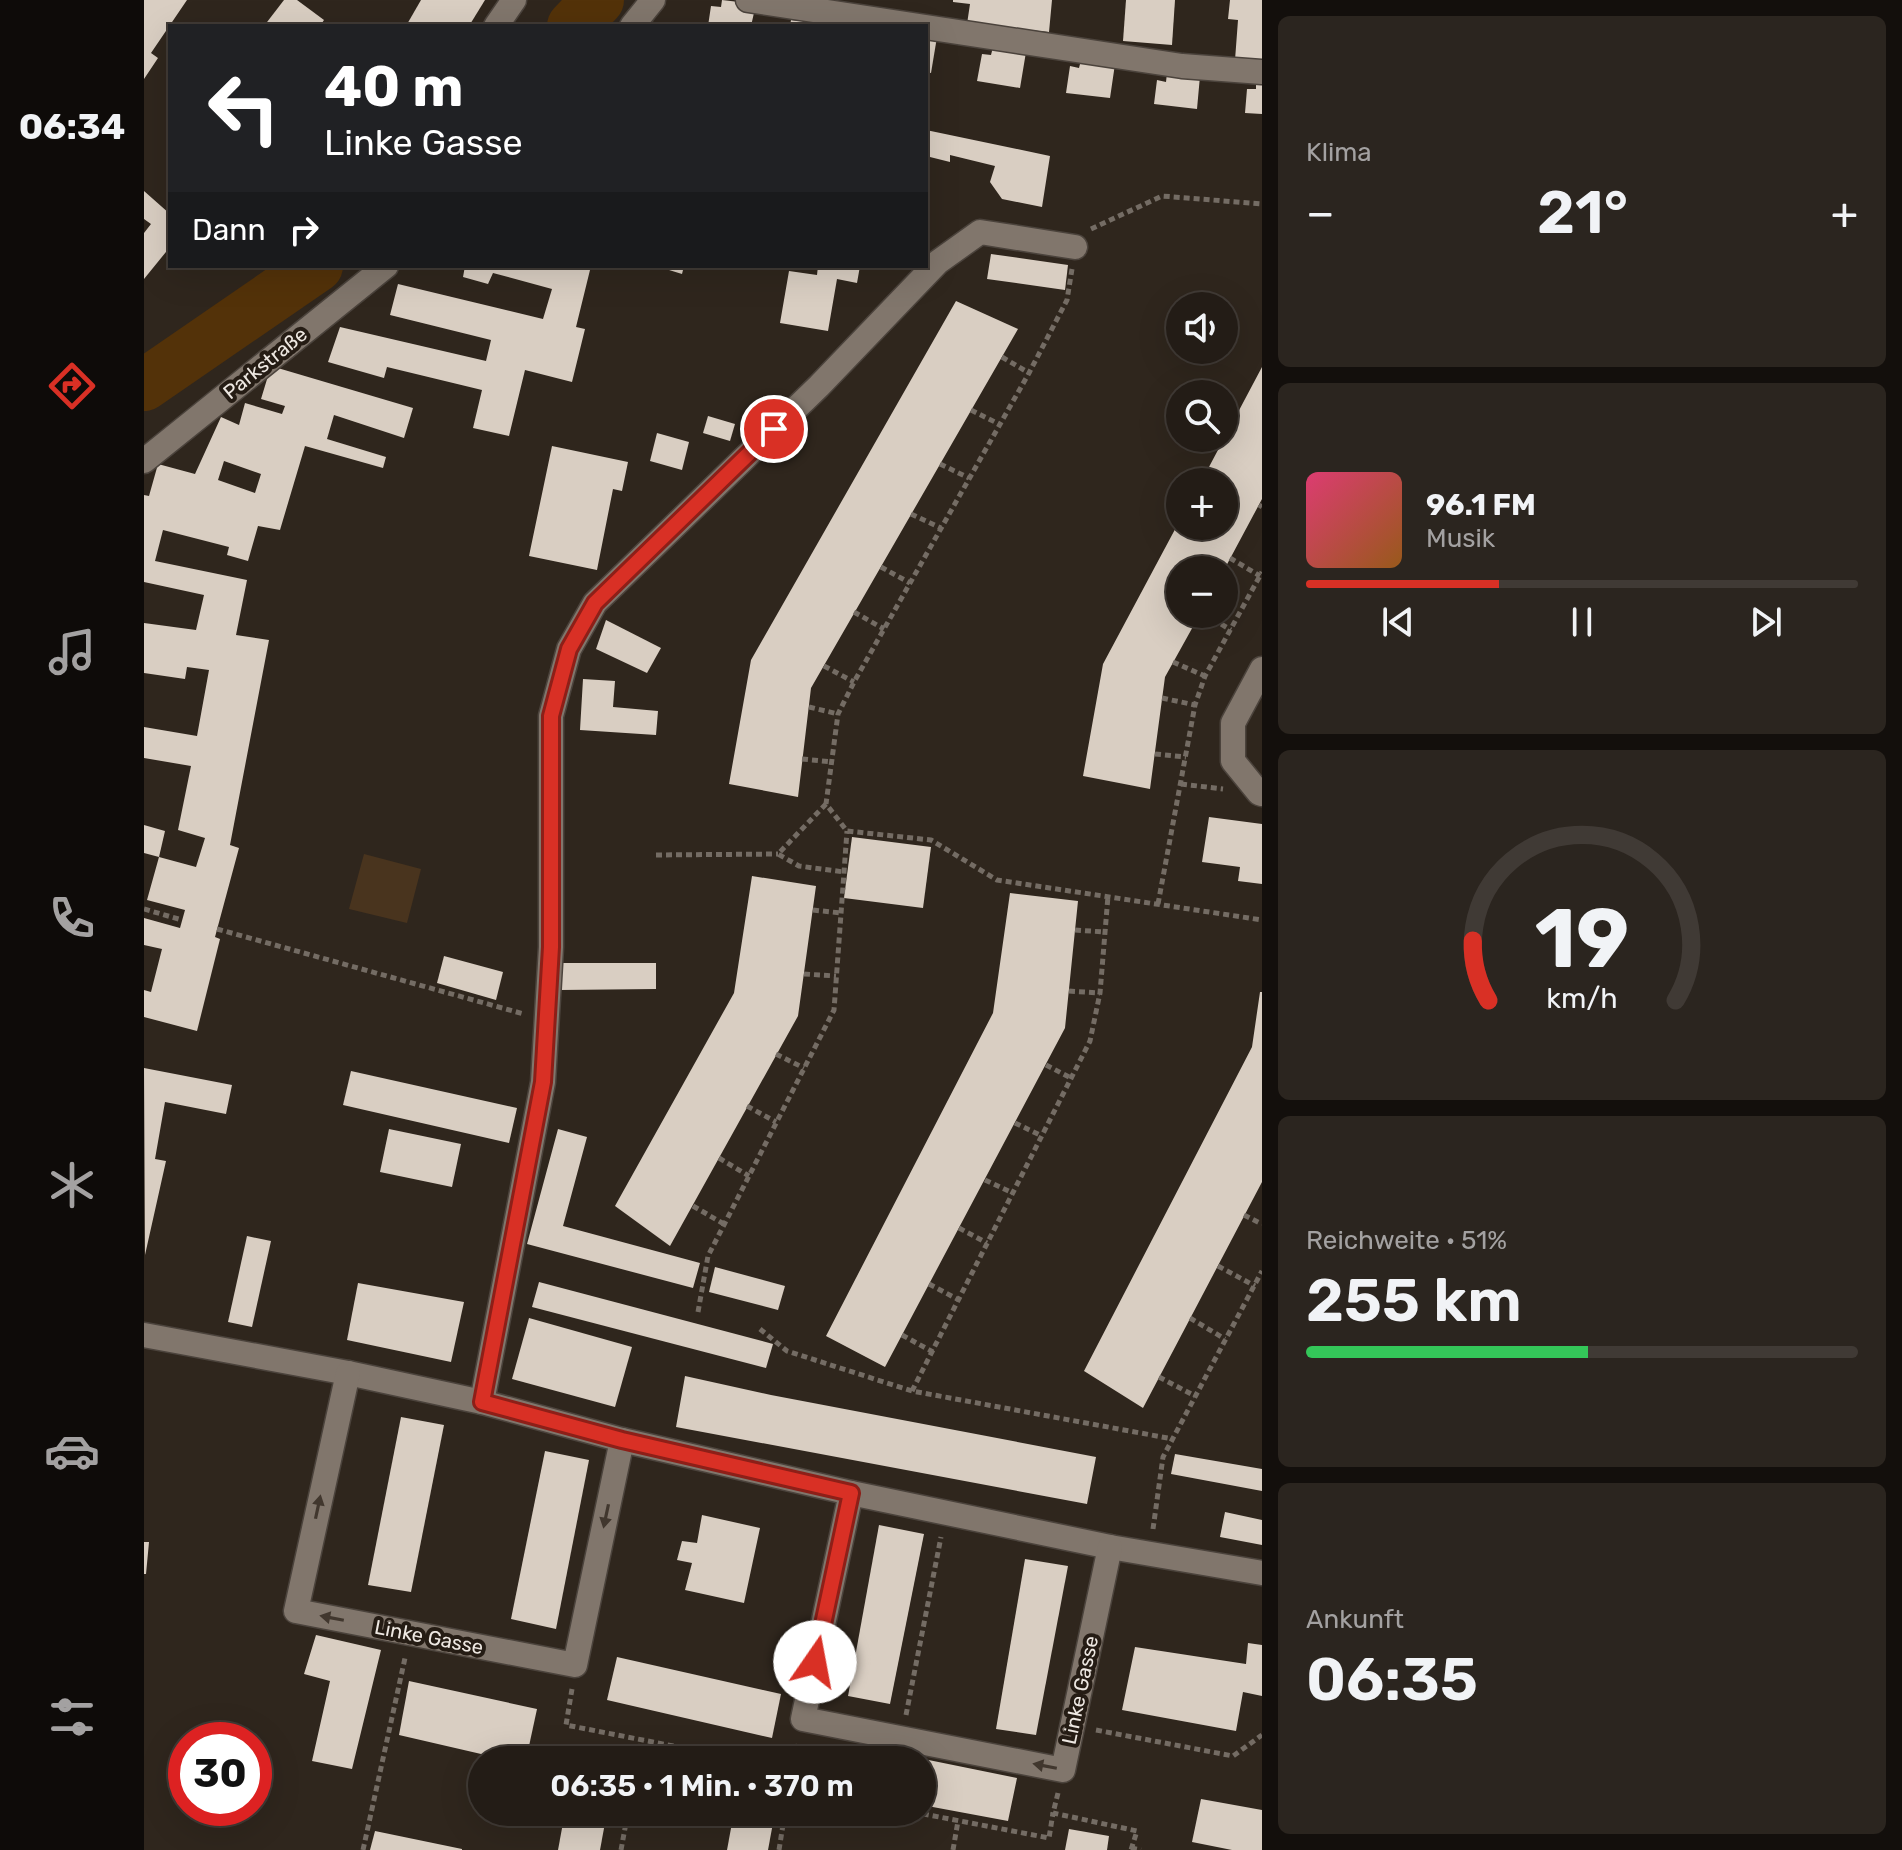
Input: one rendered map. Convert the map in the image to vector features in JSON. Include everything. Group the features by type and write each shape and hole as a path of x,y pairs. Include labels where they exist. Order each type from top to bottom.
{"street":[{"path":"497,24 514,0"},
{"path":"634,24 653,0"},
{"path":"748,0 906,24"},
{"path":"928,27 1182,66 1262,72"},
{"path":"482,1402 543,1082 551,947 551,716 569,649 595,603 819,386 938,262 980,232 1075,247"},
{"name":"Parkstraße","path":"144,461 384,268"},
{"path":"1262,669 1233,723 1233,761 1262,794"},
{"path":"144,1335 482,1402 622,1440 851,1493 1110,1547 1262,1573"},
{"name":"Linke Gasse","path":"348,1373 296,1611 575,1665"},
{"path":"575,1665 622,1440"},
{"name":"Linke Gasse","path":"851,1493 803,1719 1063,1770 1110,1547"}],"path":[{"path":"778,854 826,804 838,714 1067,300 1077,235 1162,196 1262,204"},
{"path":"1002,357 1029,373"},
{"path":"971,410 999,424"},
{"path":"940,464 969,478"},
{"path":"911,514 941,528"},
{"path":"1158,904 1195,705 1205,676 1261,574 1238,562"},
{"path":"881,567 910,583"},
{"path":"854,612 884,629"},
{"path":"1173,662 1205,676"},
{"path":"824,666 854,682"},
{"path":"1162,698 1195,705"},
{"path":"809,707 838,714"},
{"path":"1155,754 1186,758"},
{"path":"802,759 833,762"},
{"path":"698,1312 708,1256 834,1010 847,831 826,804"},
{"path":"847,831 931,840 997,880 1262,920"},
{"path":"656,855 778,854 799,866 844,872"},
{"path":"912,1391 1090,1041 1100,993 1108,896"},
{"path":"144,909 182,920"},
{"path":"813,910 841,913"},
{"path":"217,929 548,1021"},
{"path":"1075,930 1104,932"},
{"path":"804,974 836,976"},
{"path":"1069,991 1100,993"},
{"path":"776,1054 804,1068"},
{"path":"1046,1065 1071,1078"},
{"path":"747,1106 776,1122"},
{"path":"1015,1123 1042,1136"},
{"path":"719,1158 749,1176"},
{"path":"985,1180 1013,1194"},
{"path":"693,1206 724,1224"},
{"path":"1244,1215 1262,1224"},
{"path":"959,1228 987,1243"},
{"path":"1218,1266 1255,1286"},
{"path":"1150,1554 1163,1457 1262,1271"},
{"path":"929,1284 959,1300"},
{"path":"1190,1318 1225,1339"},
{"path":"760,1329 787,1351 912,1391 1173,1439"},
{"path":"902,1335 933,1352"},
{"path":"1159,1377 1195,1396"},
{"path":"901,1738 946,1513"},
{"path":"363,1850 411,1633"},
{"path":"575,1665 566,1725 673,1746"},
{"path":"1073,1725 1233,1756 1262,1735"},
{"path":"641,1746 642,1740"},
{"path":"936,1817 1049,1838 1063,1770"},
{"path":"1053,1813 1137,1831 1131,1849 1141,1850"},
{"path":"953,1850 958,1821"},
{"path":"621,1850 625,1826"},
{"path":"779,1850 783,1826"}],"shaded area":[{"path":"364,854 421,869 407,923 349,909"}],"building":[{"path":"144,0 187,0 151,53 158,58 144,79"},
{"path":"284,0 297,0 324,20 321,24 266,24"},
{"path":"421,0 485,0 470,24 407,24"},
{"path":"722,0 756,4 751,24 708,24 711,6 721,7"},
{"path":"953,0 1052,0 1049,32 967,24 970,4"},
{"path":"1126,0 1175,0 1172,45 1123,41"},
{"path":"1230,0 1262,0 1262,62 1235,60 1238,20 1228,19"},
{"path":"802,11 840,24 790,24 791,20 800,21"},
{"path":"928,35 937,37 931,73 928,72"},
{"path":"993,47 1026,52 1020,88 977,81 982,54 991,55"},
{"path":"1081,60 1115,64 1110,98 1066,93 1070,66 1079,68"},
{"path":"1167,73 1200,76 1197,109 1154,104 1157,80 1166,82"},
{"path":"1256,80 1262,81 1262,114 1245,113 1247,89 1256,89"},
{"path":"928,130 1050,156 1042,207 1002,199 990,182 995,166 950,155 950,162 928,156"},
{"path":"144,191 168,212 168,249 144,279 144,233 151,224 144,219"},
{"path":"991,254 1068,265 1065,290 987,279"},
{"path":"465,268 590,270 576,327 585,329 572,382 525,370 509,436 473,428 482,390 387,367 384,378 328,362 340,327 486,361 491,340 390,315 398,284 543,319 552,289 493,273 488,284 463,277"},
{"path":"662,268 684,268 682,274"},
{"path":"818,268 860,268 857,283 837,279 828,331 780,323 789,271 817,275"},
{"path":"956,301 1018,329 811,688 798,797 729,784 751,660"},
{"path":"271,366 413,408 404,438 334,415 327,439 386,457 383,468 305,446 280,530 258,526 248,561 227,555 229,547 163,530 155,561 247,580 236,635 269,640 230,845 239,848 215,937 220,939 197,1031 144,1017 144,990 151,992 162,949 144,945 144,918 180,928 185,910 147,900 159,857 196,867 205,838 178,830 191,766 144,758 144,727 197,736 209,670 187,667 185,679 144,673 144,623 196,630 204,595 144,582 144,495 149,496 158,464 195,474 221,417 239,425 245,403 282,414 285,406 261,399","holes":["224,461 261,474 255,493 218,480"]},
{"path":"1262,367 1262,499 1231,556 1166,556 1166,628 1192,628 1165,677 1150,789 1083,776 1103,664 1169,540 1238,540 1238,468 1208,468 1217,452 1238,452 1238,412"},
{"path":"708,416 735,424 730,441 703,433"},
{"path":"657,433 689,442 682,470 650,461"},
{"path":"552,446 628,462 622,491 613,489 597,570 529,556"},
{"path":"606,620 661,648 647,673 596,649"},
{"path":"583,679 615,681 613,707 658,711 656,735 580,730"},
{"path":"1209,817 1262,824 1262,884 1238,881 1240,867 1202,862"},
{"path":"144,825 165,831 159,857 144,853"},
{"path":"852,837 931,847 923,908 844,898"},
{"path":"752,876 816,886 798,1016 670,1246 615,1206 734,993"},
{"path":"1010,893 1078,901 1065,1028 885,1367 826,1336 993,1013"},
{"path":"444,956 503,972 496,1000 437,983"},
{"path":"560,963 656,963 656,989 560,990"},
{"path":"1260,992 1262,1182 1143,1408 1084,1371 1252,1047"},
{"path":"144,1068 232,1085 226,1114 165,1102 155,1159 166,1161 145,1255"},
{"path":"351,1071 517,1108 509,1143 343,1105"},
{"path":"389,1129 461,1144 452,1187 380,1172"},
{"path":"558,1129 587,1137 563,1226 700,1263 693,1288 527,1244"},
{"path":"247,1236 271,1241 252,1327 228,1322"},
{"path":"715,1267 785,1286 778,1310 709,1292"},
{"path":"539,1282 773,1344 766,1368 532,1307"},
{"path":"358,1283 464,1302 451,1362 347,1340"},
{"path":"529,1318 632,1347 615,1407 512,1379"},
{"path":"685,1376 1096,1457 1087,1504 676,1427"},
{"path":"401,1417 444,1425 411,1592 368,1585"},
{"path":"545,1451 589,1460 556,1629 511,1619"},
{"path":"1175,1454 1262,1469 1262,1491 1171,1474"},
{"path":"1225,1512 1262,1520 1262,1545 1220,1537"},
{"path":"702,1515 760,1528 744,1603 685,1590 692,1563 677,1560 682,1541 697,1543"},
{"path":"879,1525 924,1534 890,1704 848,1696"},
{"path":"144,1542 149,1542 146,1574 144,1574"},
{"path":"1025,1559 1068,1566 1036,1735 996,1729"},
{"path":"316,1635 381,1650 352,1769 312,1761 330,1681 304,1674"},
{"path":"1248,1643 1262,1645 1262,1696 1243,1692 1236,1731 1122,1710 1135,1647 1246,1664"},
{"path":"617,1657 781,1694 772,1738 607,1700"},
{"path":"409,1681 537,1709 529,1746 468,1746 468,1751 399,1735"},
{"path":"936,1762 1017,1778 1008,1821 936,1808"},
{"path":"1201,1799 1262,1810 1262,1850 1232,1850 1192,1842"},
{"path":"562,1826 604,1826 600,1850 558,1850"},
{"path":"731,1826 772,1826 768,1850 727,1850"},
{"path":"1069,1829 1109,1836 1107,1850 1065,1850"},
{"path":"375,1831 462,1849 462,1850 370,1850"}],"waterway":[{"path":"575,24 598,0"},
{"path":"144,385 314,268"}],"route":[{"path":"774,429 595,603 569,649 551,716 551,947 543,1082 482,1402 622,1440 851,1493 815,1662"}]}
